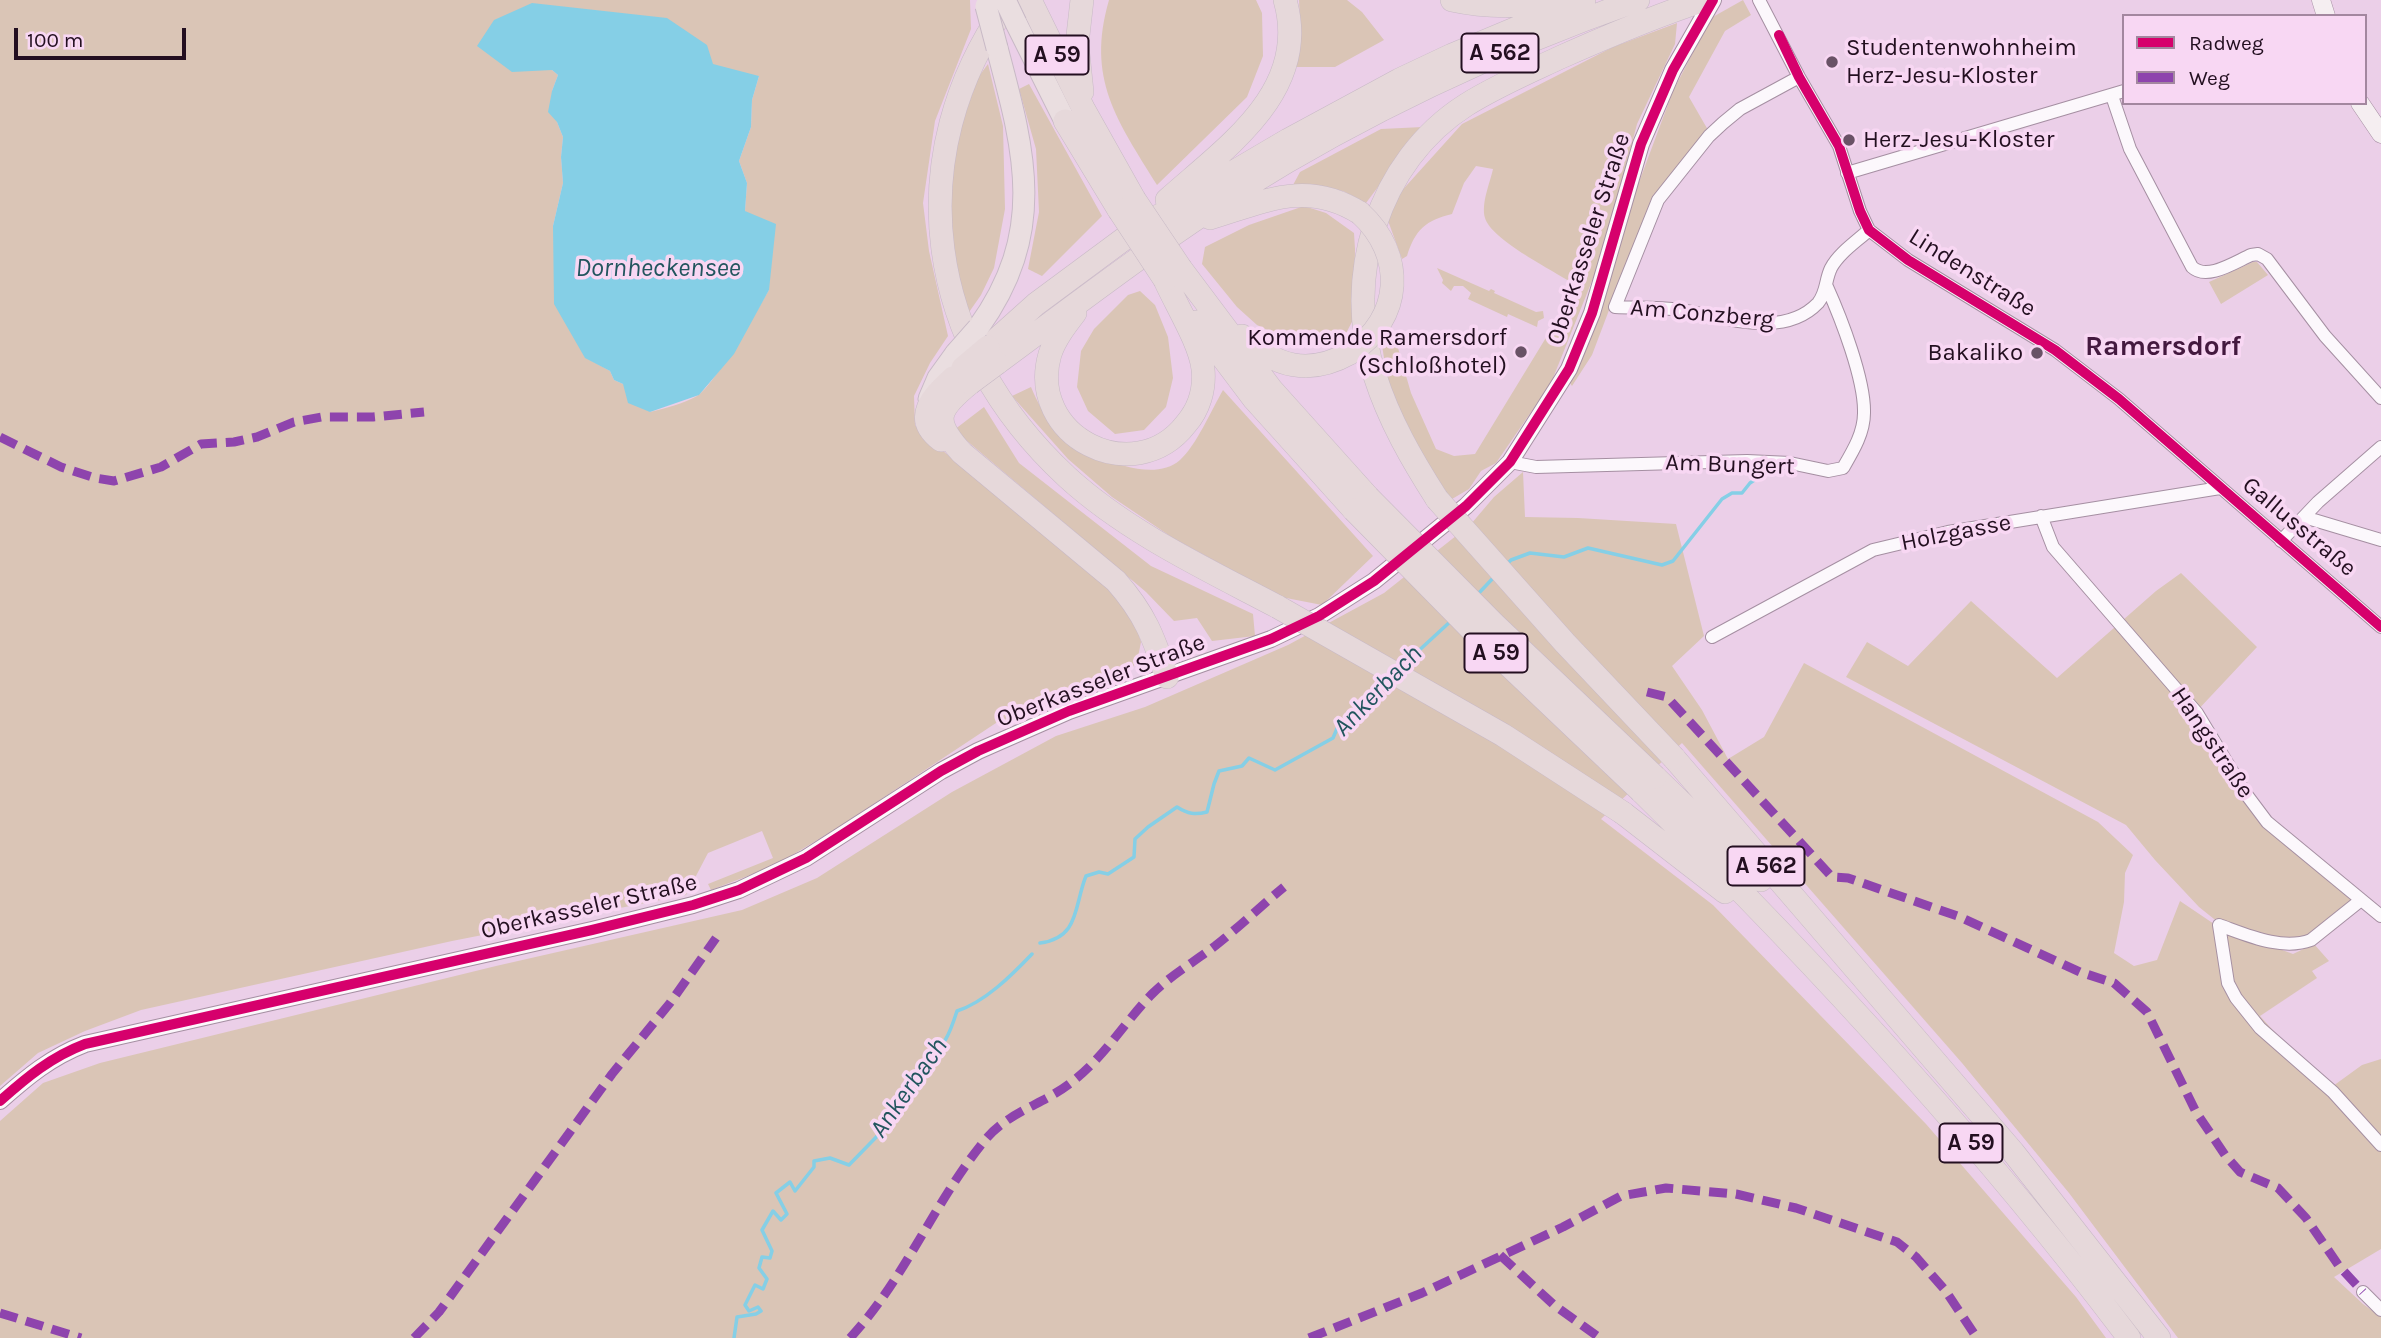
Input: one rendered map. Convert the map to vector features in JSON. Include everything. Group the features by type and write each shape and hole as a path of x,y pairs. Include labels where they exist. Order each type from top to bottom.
{"highway":[{"path":"1074,115 1082,0"},
{"path":"1140,227 1238,135 1268,102 1283,76 1289,50 1290,23 1285,0"},
{"path":"1452,0 1517,6 1565,0"},
{"path":"1167,677 1147,622 1136,603 1116,581 962,453 933,435 927,418 927,408 937,392 1036,304 1140,227 1288,140 1399,80 1584,0"},
{"name":"A 562","path":"988,346 1090,294 1240,190 1368,117 1478,62 1638,0"},
{"name":"A 562","path":"1704,0 1668,11 1514,78 1465,105 1434,130 1413,153 1395,179 1378,213 1368,246 1363,283 1364,325 1374,374 1390,415 1437,499 1565,643 1674,758 1859,974"},
{"path":"988,346 999,296 1014,262 1025,205 1021,146 998,48 1007,1"},
{"name":"A 59","path":"1007,1 1016,23 1074,115"},
{"name":"A 59","path":"1007,1 1127,205 1254,399 1361,504 1494,624 1648,784 1934,1098 2054,1241 2129,1338"},
{"name":"A 59","path":"1007,1 970,65 950,124 941,191 944,255 954,305 980,369 1017,422 1067,477 1109,510 1148,536 1503,735 1623,813 1803,957"},
{"path":"1190,224 1279,197 1297,194 1329,198 1360,213 1376,229 1387,250 1392,284 1388,307 1380,325 1367,341 1350,354 1330,363 1308,366 1285,363 1254,347 1199,296"},
{"path":"1090,294 1054,344 1047,378 1051,400 1061,421 1086,444 1119,454 1142,452 1163,444 1181,430 1194,412 1202,391 1203,369 1173,275"},
{"name":"A 59","path":"1173,275 1199,296 1361,504"},
{"path":"962,453 943,428 945,410 963,368"},
{"name":"A 59","path":"1648,784 1859,974 2012,1152 2159,1338"}],"main road":[{"path":"2361,105 2381,134"}],"street":[{"name":"Oberkasseler Straße","path":"0,1101 41,1065 85,1044 617,924 693,905 739,890 806,858 941,771 978,751 1069,711 1271,639 1354,594 1435,533 1510,462 1564,377 1582,340 1640,144 1673,70 1713,0"},
{"path":"1759,0 1839,146 1869,230"},
{"name":"Am Conzberg","path":"1799,77 1740,109 1709,136 1658,200 1615,307 1660,308 1734,320 1776,323 1789,321 1805,314 1819,301 1827,287 1830,270 1869,230"},
{"path":"1847,173 2118,94 2130,149 2192,267 2197,272 2206,274 2251,255 2258,254 2267,259 2334,346 2381,398"},
{"name":"Lindenstraße","path":"1869,230 1908,260 2055,350 2119,399 2220,488"},
{"name":"Am Bungert","path":"1510,462 1536,467 1747,461 1790,463 1828,471 1843,468 1857,444 1864,413 1859,380 1842,320 1827,287"},
{"path":"2281,541 2381,447"},
{"name":"Holzgasse","path":"1712,638 1873,550 1948,532 2220,488"},
{"name":"Gallusstraße","path":"2220,488 2381,626"},
{"name":"Hangstraße","path":"2042,516 2053,547 2197,713 2246,794 2267,822 2381,916"},
{"path":"2304,517 2381,540"},
{"path":"2361,900 2311,940 2301,943 2266,940 2219,925 2228,983 2236,998 2260,1028 2333,1092 2381,1145"},
{"path":"2363,1292 2381,1310"}],"shaded area":[{"path":"0,0 970,0 971,29 935,121 923,203 929,251 948,336 930,363 914,396 915,425 951,458 1096,576 1134,618 1141,642 1137,662 1126,676 1069,699 996,723 839,827 774,866 711,890 708,884 773,858 762,831 708,853 686,895 452,941 141,1010 85,1031 38,1053 0,1086","holes":["552,70 759,76 752,100 751,127 739,161 747,183 745,211 769,290 735,347 704,389 686,401 650,412 623,384 614,380 610,371 585,357 553,226 563,183 563,137 557,122 552,91 558,75"]},
{"path":"1109,0 1256,0 1262,13 1263,56 1247,97 1157,185 1129,140 1109,98 1101,53"},
{"path":"1299,0 1347,0 1362,12 1384,40 1335,67 1295,67 1301,42"},
{"path":"1743,0 1751,15 1725,31 1689,97 1708,130 1652,197 1592,355 1572,386 1570,383 1587,345 1629,209 1673,91 1711,18"},
{"path":"1677,23 1675,44 1637,124 1604,251 1551,383 1496,463 1481,471 1469,489 1452,499 1427,469 1389,391 1382,345 1394,334 1411,393 1436,449 1454,456 1475,454 1561,313 1569,281 1509,244 1490,226 1485,218 1484,206 1493,169 1476,166 1464,183 1452,214 1435,219 1423,227 1407,256 1402,259 1387,218 1397,196 1462,124 1613,47"},
{"path":"988,64 1003,126 1005,209 994,268 981,295 967,315 950,243 948,159 979,76"},
{"path":"1029,84 1102,216 1042,276 1028,269 1039,212 1036,149 1019,89"},
{"path":"1423,127 1366,203 1343,191 1293,185 1300,172 1381,129"},
{"path":"1304,206 1326,213 1354,233 1354,318 1343,339 1326,346 1294,343 1257,325 1237,307 1202,264 1205,247 1249,225"},
{"path":"2257,262 2268,275 2221,304 2209,282"},
{"path":"1437,268 1489,291 1491,289 1494,293 1536,312 1543,311 1544,318 1538,321 1537,327 1468,299 1471,293 1463,286 1454,286 1451,291 1442,283"},
{"path":"1140,291 1155,305 1168,337 1173,378 1166,407 1144,430 1115,434 1088,411 1077,387 1081,351 1094,329 1128,295"},
{"path":"1031,387 1045,414 1057,428 1082,447 1116,463 1151,470 1167,467 1186,454 1223,390 1373,556 1322,605 1281,597 1173,538 1112,497 1068,459 1012,396"},
{"path":"984,407 1019,463 1151,566 1253,614 1255,636 1212,641 1197,618 1174,621 1146,592 954,430"},
{"path":"1523,472 1525,517 1676,524 1704,636 1672,666 1702,710 1728,759 1764,737 1804,663 2098,822 2133,855 2125,873 2124,902 2114,953 2134,966 2157,960 2180,901 2217,926 2293,954 2314,944 2329,961 2312,971 2317,978 2260,1016 2381,1152 2381,1249 2334,1277 2381,1317 2381,1338 2178,1338 2069,1193 1962,1063 1682,743 1601,819 1713,905 1926,1124 2076,1297 2106,1338 0,1338 0,1121 43,1083 100,1063 496,966 742,910 817,878 952,792 1056,736 1145,707 1288,645 1384,593 1471,524 1494,497"},
{"path":"2181,573 2257,647 2195,713 2260,823 2355,898 2304,939 2288,941 2219,923 2199,907 2126,825 1846,677 1867,642 1908,666 1971,601 2057,678 2156,591"},
{"path":"2381,1059 2381,1138 2333,1086 2362,1065"}],"water":[{"name":"Dornheckensee","path":"532,3 667,18 707,45 713,64 759,76 752,100 751,127 739,161 747,183 745,211 776,224 769,290 734,354 699,395 650,412 628,403 623,384 614,380 610,371 585,358 554,304 553,226 563,183 563,137 557,122 548,112 558,75 552,70 512,72 477,46 494,20"}],"waterway":[{"name":"Ankerbach","path":"1506,565 1511,560 1530,553 1564,557 1588,548 1662,565 1673,561 1722,499 1732,493 1742,493 1762,475"},
{"name":"Ankerbach","path":"1477,595 1496,575"},
{"name":"Ankerbach","path":"1401,667 1452,620"},
{"name":"Ankerbach","path":"1040,943 1053,940 1069,927 1086,876 1099,872 1108,874 1134,857 1135,839 1148,827 1177,807 1192,813 1207,812 1219,771 1242,766 1249,758 1275,770 1333,738 1339,724 1388,680"},
{"name":"Ankerbach","path":"734,1338 737,1317 761,1311 758,1307 749,1311 745,1305 755,1285 763,1289 767,1279 759,1268 762,1257 770,1258 772,1251 762,1230 773,1211 781,1220 787,1214 776,1193 790,1182 795,1191 814,1167 814,1161 830,1158 849,1165 889,1124 890,1105 903,1096 925,1073 924,1061 945,1040 957,1011 988,995 1032,954"}],"marked path":[{"path":"0,437 61,467 114,481 161,467 201,444 234,442 257,437 294,422 322,417 373,417 424,412"},
{"path":"1647,692 1667,697 1832,877 1848,878 1960,917 2080,972 2114,983 2147,1012 2196,1112 2225,1155 2240,1172 2278,1188 2306,1218 2339,1266 2363,1292"},
{"path":"850,1338 887,1291 950,1189 985,1140 1005,1122 1073,1081 1095,1061 1159,987 1215,946 1284,887"},
{"path":"414,1338 439,1312 612,1074 670,1003 716,938"},
{"path":"1309,1338 1422,1293 1563,1227 1621,1196 1666,1188 1736,1194 1796,1208 1897,1242 1916,1257 1945,1290 1977,1338"},
{"path":"1500,1255 1554,1305 1600,1338"},
{"path":"0,1313 81,1338"}],"cycle path":[{"path":"0,1101 40,1068 85,1044 592,930 693,905 739,890 806,858 941,771 978,751 1069,711 1271,639 1319,616 1374,581 1466,506 1510,462 1569,369 1592,313 1641,144 1673,70 1713,0"},
{"path":"1779,35 1799,77 1839,146 1869,230 1908,260 2055,350 2119,399 2381,627"}],"place":[{"name":"Studentenwohnheim Herz-Jesu-Kloster","path":"1832,62"},
{"name":"Herz-Jesu-Kloster","path":"1849,140"},
{"name":"Kommende Ramersdorf (Schloßhotel)","path":"1521,352"},
{"name":"Bakaliko","path":"2037,353"}],"district":[{"name":"Ramersdorf","path":"2163,347"}]}
